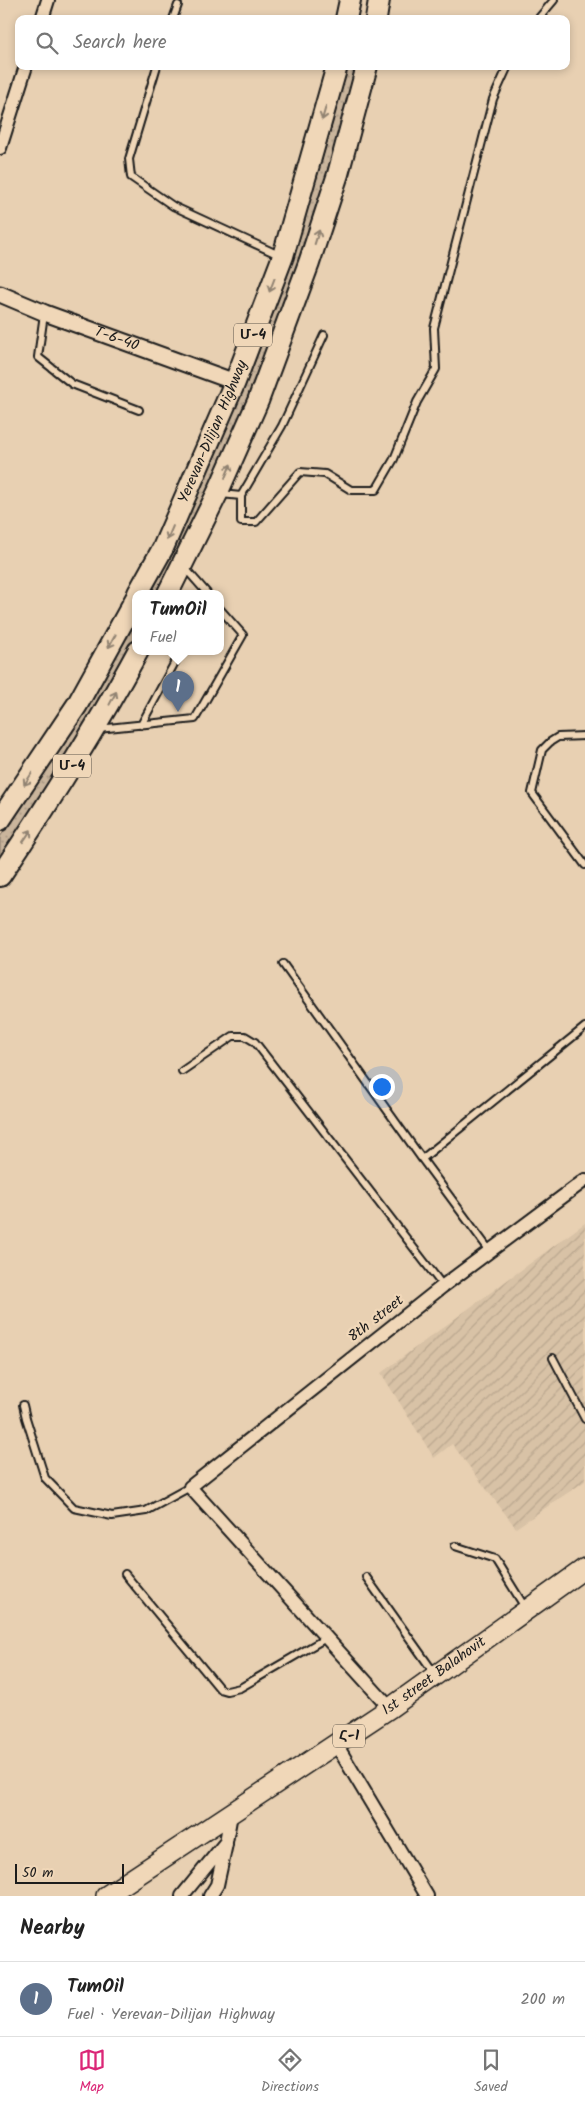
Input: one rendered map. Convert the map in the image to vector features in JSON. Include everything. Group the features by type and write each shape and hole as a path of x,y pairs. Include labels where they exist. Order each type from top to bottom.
{"highway":[{"path":"347,15 350,0"},
{"path":"377,15 379,0"},
{"name":"Yerevan-Dilijan Highway","path":"140,590 163,548 235,382 283,256 336,70"},
{"name":"Yerevan-Dilijan Highway","path":"170,590 218,494 258,402 309,263 338,174 366,70"},
{"name":"Մ-4","path":"0,820 76,704 132,605"},
{"name":"Մ-4","path":"0,876 94,730 136,655"}],"main road":[{"name":"1st street Balahovit","path":"106,1896 390,1708 585,1568"}],"street":[{"path":"43,15 48,0"},
{"path":"0,148 25,70"},
{"name":"T-6-40","path":"0,294 44,313 235,382"},
{"name":"8th street","path":"190,1487 443,1286 585,1180"},
{"path":"190,1487 390,1708"},
{"path":"336,1744 427,1896"},
{"path":"210,1896 217,1884 231,1814"},
{"path":"182,1896 226,1842"}],"lane":[{"path":"541,15 554,0"},
{"path":"174,15 178,5"},
{"path":"157,70 129,159 131,177 174,206 283,256"},
{"path":"324,335 282,426 241,496 241,522 256,522 300,472 325,474 351,490 376,490 394,459 417,402 436,369 434,328 493,99 506,70"},
{"path":"44,313 38,357 72,384 139,410"},
{"path":"218,494 241,496"},
{"path":"182,565 204,590"},
{"path":"94,730 195,719 243,635 224,614"},
{"path":"140,725 179,655"},
{"path":"585,728 585,736 558,737 542,750 532,793 585,865"},
{"path":"283,964 490,1251"},
{"path":"422,1159 585,1027"},
{"path":"182,1071 233,1036 245,1036 255,1042 443,1286"},
{"path":"553,1358 585,1419"},
{"path":"23,1405 45,1478 74,1508 112,1516 146,1511 190,1487"},
{"path":"455,1546 495,1559 526,1610"},
{"path":"125,1574 220,1689 227,1692 240,1688 326,1638"},
{"path":"366,1577 436,1675"}],"shaded area":[{"path":"347,70 356,70 318,212 269,354 207,501 162,590 148,590 227,429 254,364 285,280"},
{"path":"132,621 132,646 54,776 0,856 0,837 68,736"},
{"path":"585,1223 585,1481 516,1528 452,1444 434,1458 381,1373"}],"place":[{"name":"TumOil","path":"178,712"}]}
